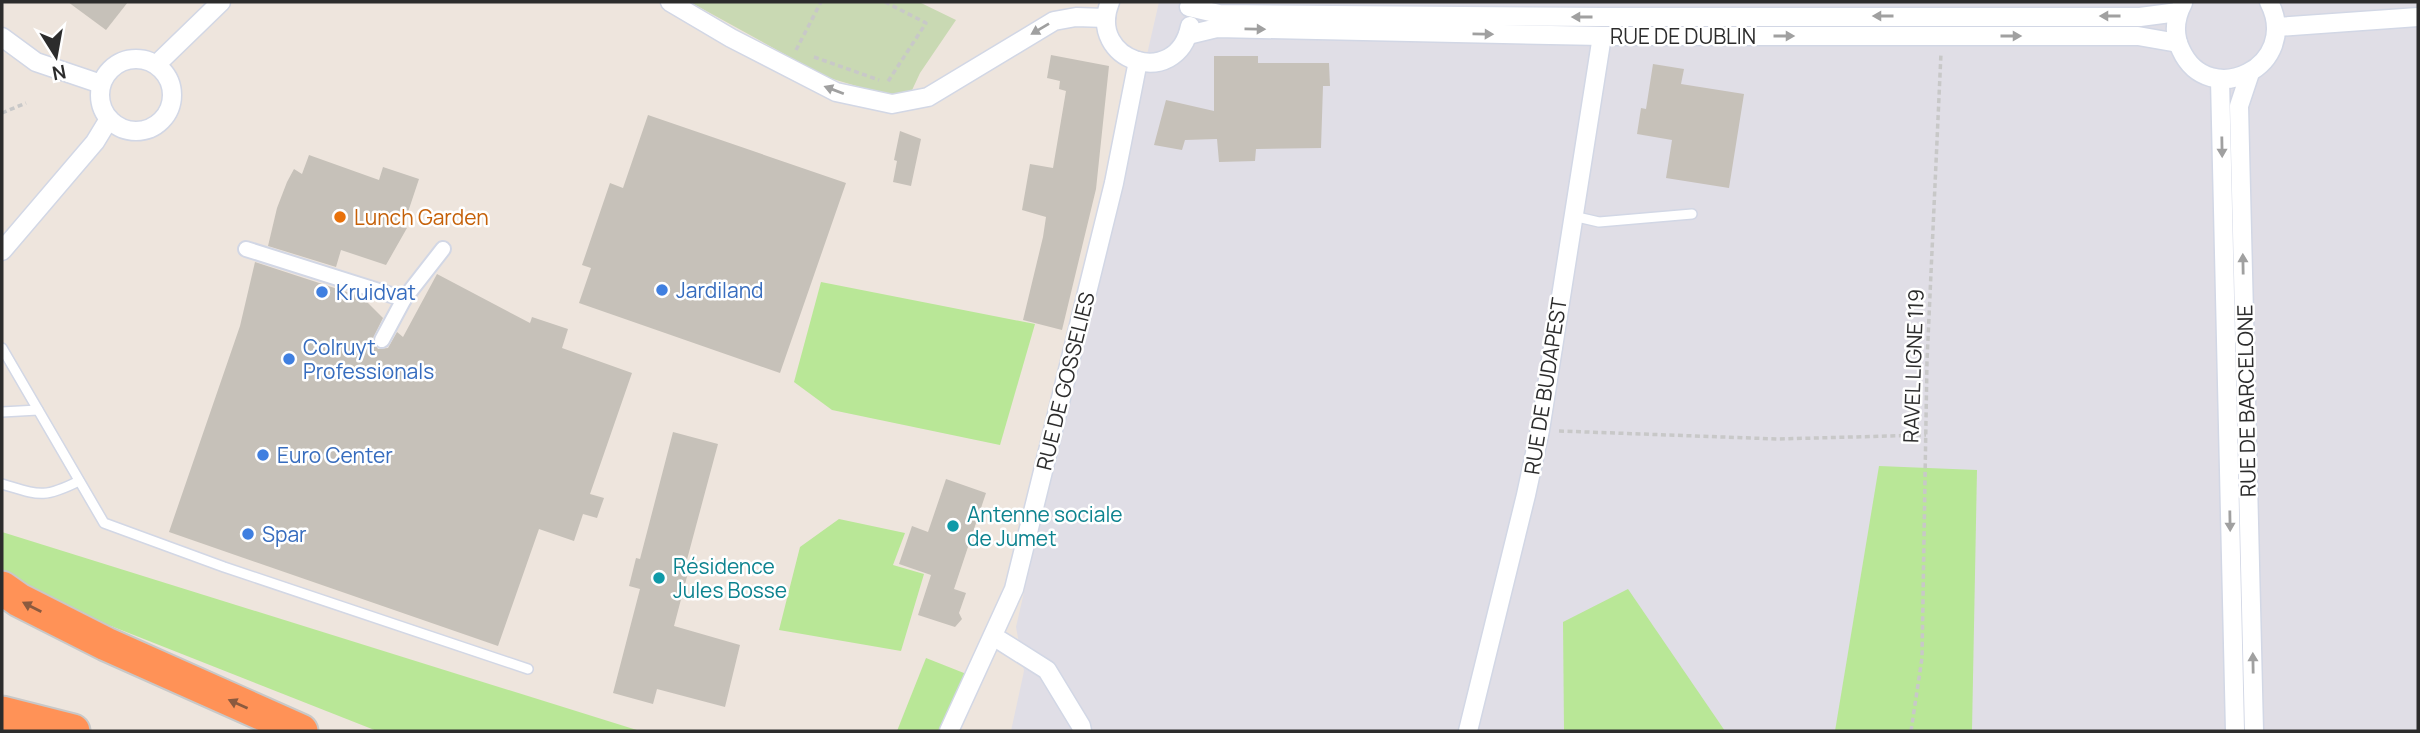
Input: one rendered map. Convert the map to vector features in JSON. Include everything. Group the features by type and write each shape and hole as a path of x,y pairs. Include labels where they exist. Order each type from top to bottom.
{"highway":[{"path":"2,588 19,600 106,644 300,731"},
{"path":"2,713 73,731"}],"street":[{"path":"157,64 220,2"},
{"path":"670,2 731,38 836,92 892,104 928,97 1054,21 1108,10 1105,26 1110,40 1119,52 1138,61 1160,61 1174,55 1184,44 1191,22 1188,4"},
{"path":"2181,7 2176,22 2178,43 2184,56 2206,75 2220,79 2250,73 2262,65 2270,53 2277,27 2269,2"},
{"name":"RUE DE DUBLIN","path":"1188,4 1219,14 1352,9 2140,16 2181,7"},
{"path":"2277,27 2418,17"},
{"name":"RUE DE DUBLIN","path":"1188,35 1217,28 1602,36 2138,36 2178,43"},
{"name":"RUE DE BUDAPEST","path":"1468,731 1540,430 1602,36"},
{"path":"2,37 36,62 101,84"},
{"path":"132,58 157,64 171,83 173,96 164,119 141,131 128,130 109,120 102,109 100,96 101,84 107,72 120,62 132,58"},
{"name":"RUE DE GOSSELIES","path":"948,731 993,636 1017,576 1114,183 1138,61"},
{"name":"RUE DE BARCELONE","path":"2250,73 2239,106 2254,731"},
{"name":"RUE DE BARCELONE","path":"2220,79 2235,731"},
{"path":"2,251 94,142 109,120"},
{"path":"382,340 404,299 443,248"},
{"path":"246,249 404,299"},
{"path":"993,636 1047,670 1082,731"}],"lane":[{"path":"1573,216 1600,222 1692,214"},
{"path":"2,348 104,523 223,567 528,669"},
{"path":"2,412 38,410"},
{"path":"2,484 42,495 62,490 79,481"}],"path":[{"path":"789,49 796,51 821,2"},
{"path":"809,56 888,83 926,23 885,2"},
{"name":"RAVEL LIGNE 119","path":"1911,731 1922,658 1927,361 1942,36"},
{"path":"2,113 26,103"},
{"path":"1540,430 1778,439 1926,436"}],"shaded area":[{"path":"1159,2 2418,2 2418,731 1011,731 1024,671 1016,627"}],"green space":[{"path":"690,2 919,2 956,20 920,73 907,101 826,77"},
{"path":"821,282 1035,324 1000,445 832,410 794,382"},
{"path":"1879,466 1977,470 1972,731 1835,731"},
{"path":"839,519 905,533 893,565 924,574 901,651 779,630 800,547"},
{"path":"2,532 640,731 377,731 2,583"},
{"path":"1628,589 1725,731 1564,731 1563,622"},
{"path":"926,658 974,677 953,731 897,731"}],"building":[{"path":"68,2 128,2 106,30"},
{"path":"1051,55 1109,66 1096,189 1062,330 1023,320 1046,217 1022,210 1030,164 1053,168 1066,91 1059,89 1060,81 1047,78"},
{"path":"1214,56 1258,56 1258,63 1329,63 1330,86 1323,86 1321,148 1256,149 1255,161 1219,162 1217,139 1185,140 1182,150 1154,145 1166,100 1214,111"},
{"path":"1653,64 1684,69 1681,84 1744,94 1729,188 1666,178 1672,140 1637,134 1641,108 1646,109"},
{"path":"648,115 846,183 780,373 579,303 591,268 582,265 610,183 623,188"},
{"path":"900,131 921,139 911,186 893,182"},
{"name":"Lunch Garden","path":"309,155 379,180 383,167 419,179 403,227 407,228 386,265 341,250 336,267 268,246 277,208 287,182 294,169 302,174"},
{"path":"255,262 362,297 383,318 372,340 378,349 388,348 397,332 403,337 437,274 530,323 532,317 568,329 562,348 632,373 590,494 604,498 597,518 583,514 574,541 539,529 498,646 169,532 240,326"},
{"name":"Résidence Jules Bosse","path":"673,432 718,444 685,567 689,569 674,626 740,645 725,707 657,689 653,704 613,693 640,589 629,586 636,558 640,559"},
{"path":"946,479 986,493 954,589 966,593 959,613 962,619 955,627 918,615 931,575 899,564 912,526 928,532"}],"place":[{"name":"Lunch Garden","path":"340,217"},
{"name":"Jardiland","path":"662,290"},
{"name":"Kruidvat","path":"322,292"},
{"name":"Colruyt Professionals","path":"289,359"},
{"name":"Euro Center","path":"263,455"},
{"name":"Antenne sociale de Jumet","path":"953,526"},
{"name":"Spar","path":"248,534"},
{"name":"Résidence Jules Bosse","path":"659,578"}]}
